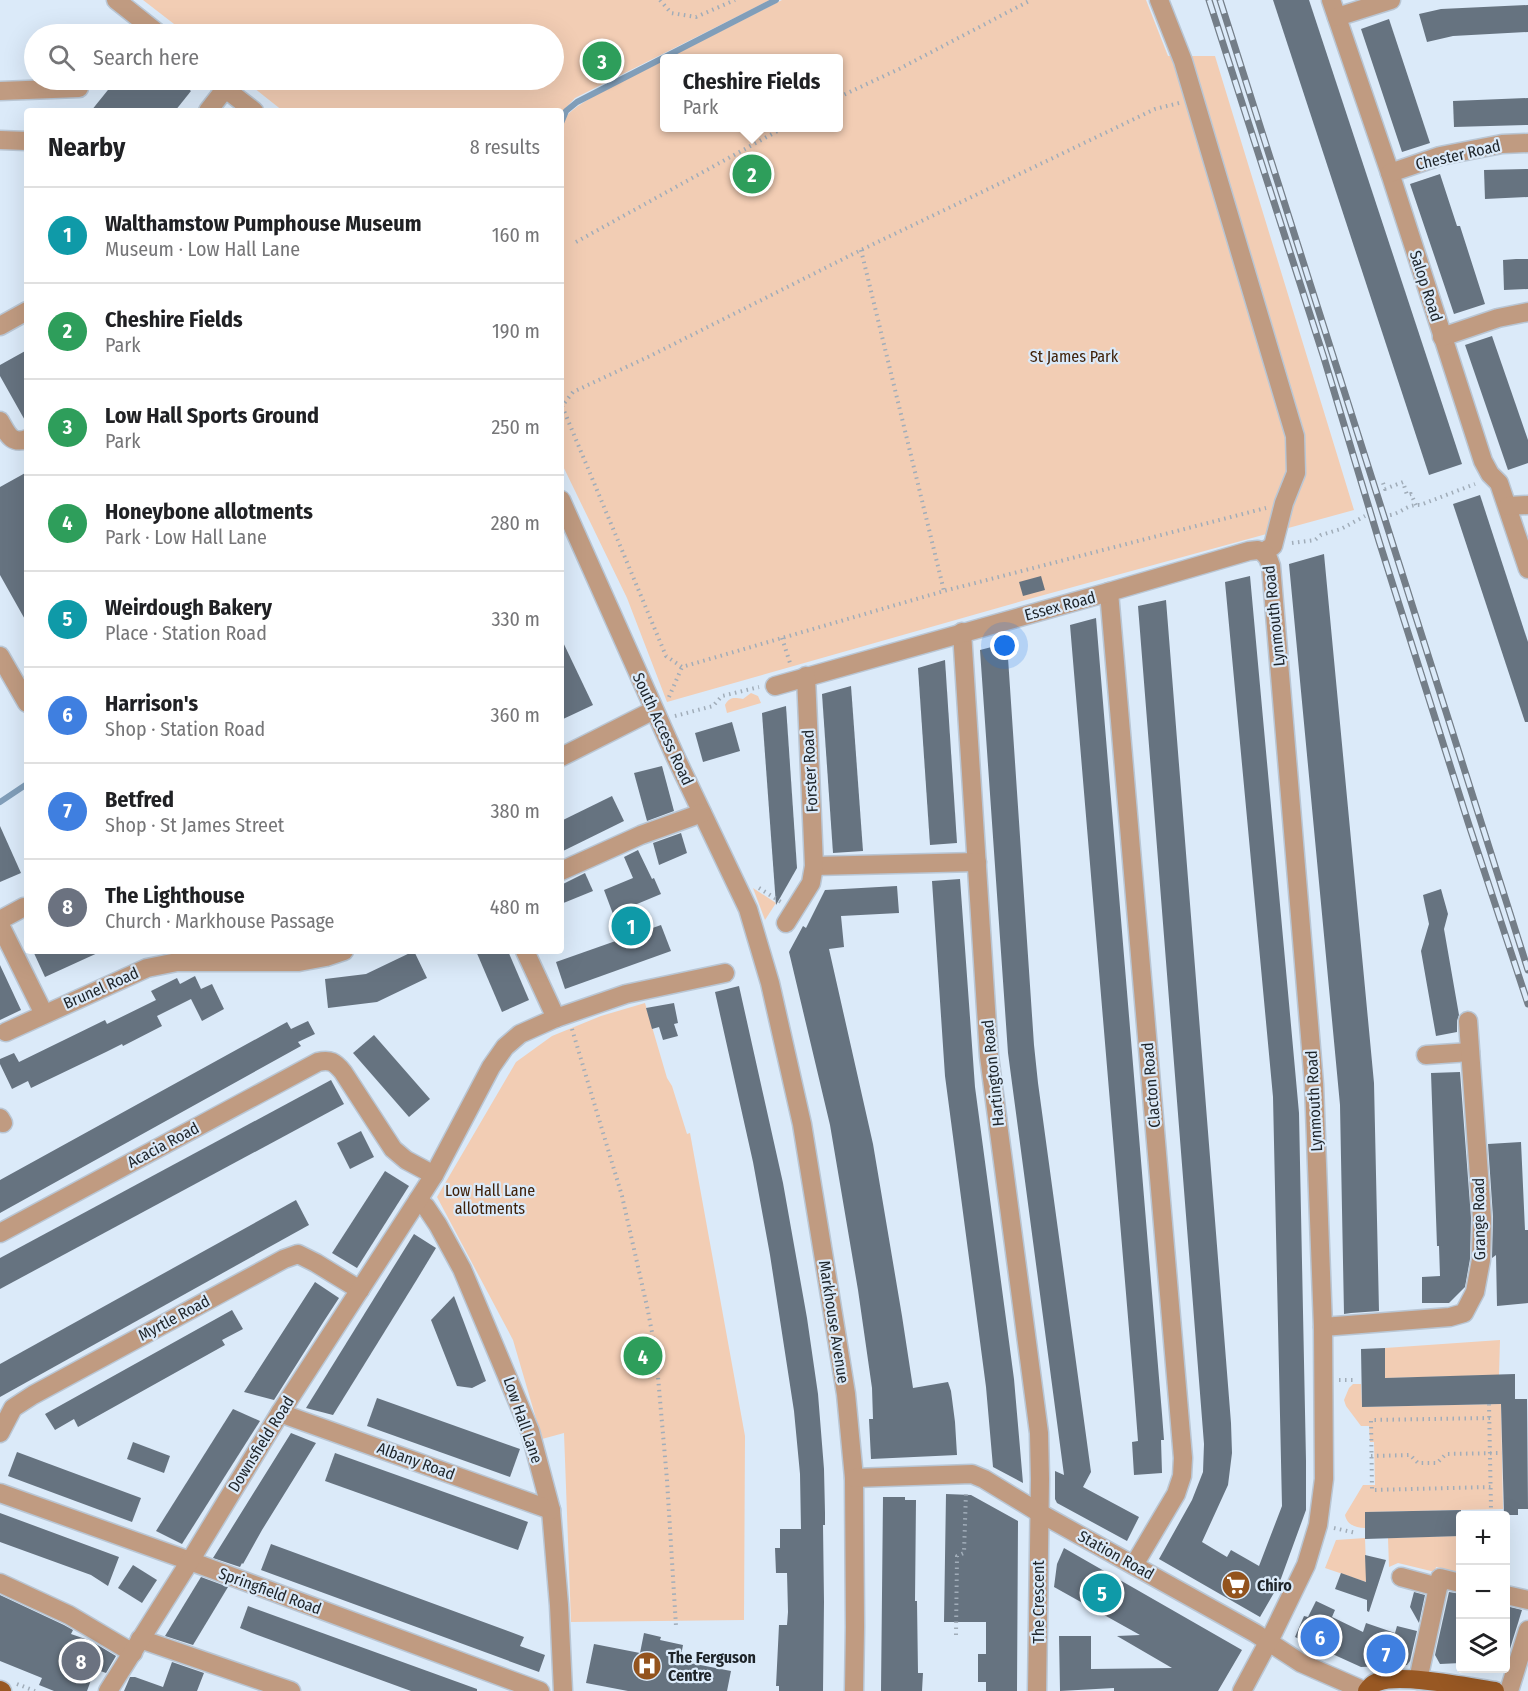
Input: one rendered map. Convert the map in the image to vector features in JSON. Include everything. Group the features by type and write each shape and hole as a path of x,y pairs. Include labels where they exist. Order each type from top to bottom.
{"main road":[{"path":"1366,1691 1377,1682 1391,1680 1418,1680 1495,1691"}],"street":[{"path":"116,0 146,24"},
{"path":"1159,0 1183,61 1295,436 1296,473 1268,549"},
{"path":"1334,9 1391,0"},
{"name":"Salop Road","path":"1334,9 1390,173 1483,461 1490,474 1499,483 1528,569"},
{"path":"0,91 26,90"},
{"path":"209,108 217,90"},
{"path":"228,90 250,108"},
{"path":"0,140 24,141"},
{"name":"Chester Road","path":"1390,173 1440,156 1502,144 1528,143"},
{"path":"1442,337 1498,318 1528,312"},
{"path":"0,327 24,313"},
{"path":"0,421 10,438 24,441"},
{"path":"1508,506 1528,505"},
{"name":"South Access Road","path":"564,507 585,556 661,706 702,813 748,909 762,958"},
{"name":"Essex Road","path":"775,686 1249,551 1268,549"},
{"name":"Lynmouth Road","path":"1268,549 1314,1084 1323,1327 1324,1479 1318,1525 1306,1565 1269,1642"},
{"name":"Clacton Road","path":"1108,592 1183,1458 1182,1476 1176,1494 1134,1565"},
{"name":"Hartington Road","path":"962,632 989,1056 1039,1432 1038,1512"},
{"path":"3,667 24,698"},
{"name":"Forster Road","path":"786,923 811,883 814,866 800,678"},
{"path":"564,756 661,706"},
{"path":"564,871 642,835 702,813"},
{"path":"814,866 977,862"},
{"path":"0,920 24,907"},
{"path":"0,925 44,1014"},
{"name":"Brunel Road","path":"6,1032 174,956 299,962 335,954"},
{"path":"527,954 559,1017"},
{"name":"Markhouse Avenue","path":"762,958 770,983 802,1124 846,1394 854,1478 854,1691"},
{"path":"418,1200 491,1067 505,1047 520,1034 559,1017 626,994 725,973"},
{"name":"Grange Road","path":"1323,1327 1450,1317 1464,1313 1475,1292 1481,1260 1482,1218 1468,1021"},
{"path":"1426,1055 1470,1052"},
{"name":"Acacia Road","path":"0,1233 318,1062 327,1060 335,1063 343,1072 393,1149 406,1160 434,1174"},
{"name":"Downsfield Road","path":"108,1691 280,1413 418,1200"},
{"name":"Low Hall Lane","path":"418,1200 426,1207 438,1225 462,1269 530,1431 551,1510 563,1691"},
{"name":"Myrtle Road","path":"0,1433 13,1408 33,1395 284,1259 298,1254 360,1290"},
{"name":"Albany Road","path":"280,1413 551,1510"},
{"name":"Station Road","path":"854,1478 967,1473 984,1479 1038,1512 1255,1633 1301,1663 1366,1691"},
{"name":"Springfield Road","path":"0,1492 540,1691"},
{"name":"The Crescent","path":"1037,1691 1038,1512"},
{"path":"1401,1577 1456,1583"},
{"path":"1418,1680 1439,1582"},
{"path":"0,1583 137,1646 291,1691"},
{"path":"1510,1596 1528,1600"},
{"path":"1509,1691 1528,1630"},
{"path":"1242,1691 1269,1642"}],"path":[{"path":"660,0 671,13 696,16 735,0"},
{"path":"843,95 899,69 1031,0"},
{"path":"564,403 573,392 861,250 1155,109 1184,102 1193,96"},
{"path":"576,242 776,132"},
{"path":"861,250 944,591"},
{"path":"564,411 666,656 682,667"},
{"path":"1389,515 1478,483 1490,474"},
{"path":"1383,483 1385,489 1403,482 1407,495 1411,494 1416,505"},
{"path":"661,706 682,667 944,591 1284,503"},
{"path":"1268,549 1315,540 1321,535 1341,529 1365,516"},
{"path":"782,638 800,678"},
{"path":"685,714 713,706 722,696 759,687 775,686"},
{"path":"559,1017 571,1028 622,1196 648,1311 656,1354 663,1424 676,1626"},
{"path":"1489,1404 1491,1509"},
{"path":"1490,1418 1371,1420 1371,1456 1372,1490 1491,1487"},
{"path":"1371,1456 1410,1455 1418,1463 1428,1463 1437,1462 1446,1454 1502,1453"},
{"path":"956,1635 957,1557 964,1553 967,1473"}],"green space":[{"path":"143,0 770,0 575,98 564,110 279,108 257,90 564,90 564,24 174,24"},
{"name":"St James Park","path":"782,0 1146,0 1168,56 1215,56 1354,510 667,702 627,598 564,468 564,123 567,116 584,102 660,62 660,132 843,132 843,54 676,54"},
{"path":"751,693 758,696 761,703 727,713 725,705 729,700 743,699"},
{"path":"753,888 776,903 765,920"},
{"name":"Low Hall Lane allotments","path":"645,1003 667,1078 672,1086 687,1134 690,1133 745,1436 744,1620 571,1622 564,1433 542,1439 513,1340 437,1197 516,1062 552,1036 601,1016"},
{"path":"1500,1340 1499,1375 1385,1378 1385,1348"},
{"path":"1353,1384 1361,1384 1362,1407 1501,1404 1503,1509 1365,1512 1365,1528 1350,1524 1345,1515 1363,1485 1375,1485 1374,1442 1370,1442 1369,1426 1361,1426 1344,1400"},
{"path":"1456,1536 1456,1572 1436,1567 1435,1572 1398,1563 1389,1567 1388,1538"},
{"path":"1365,1538 1366,1567 1378,1586 1325,1568 1336,1540"}],"building":[{"path":"1273,0 1309,0 1462,464 1429,475"},
{"path":"1528,5 1528,32 1453,36 1427,42 1419,14 1441,9"},
{"path":"1389,19 1430,143 1402,152 1361,29"},
{"path":"108,90 191,91 177,108 93,108"},
{"path":"1528,98 1528,125 1454,127 1453,101"},
{"path":"1528,169 1528,197 1485,199 1484,170"},
{"path":"1440,174 1457,226 1460,226 1485,304 1454,314 1410,184"},
{"path":"1528,259 1528,289 1504,290 1503,260"},
{"path":"1492,336 1528,440 1528,463 1508,470 1465,345"},
{"path":"24,352 24,419 0,376 0,365"},
{"path":"24,474 24,618 0,575 0,487"},
{"path":"1480,495 1528,642 1528,722 1525,722 1453,504"},
{"path":"1324,554 1374,1083 1379,1311 1344,1314 1340,1105 1289,564"},
{"path":"1041,576 1045,590 1023,596 1019,582"},
{"path":"1250,576 1299,1113 1306,1461 1306,1510 1279,1584 1260,1617 1159,1559 1192,1500 1203,1472 1204,1444 1138,606 1166,600 1231,1423 1232,1453 1228,1485 1202,1542 1227,1557 1231,1550 1259,1566 1282,1506 1273,1097 1225,582"},
{"path":"1096,618 1164,1440 1161,1440 1162,1473 1134,1475 1132,1442 1138,1441 1070,625"},
{"path":"1007,643 1034,1045 1091,1472 1083,1487 1139,1517 1127,1541 1057,1503 1055,1499 1055,1471 1064,1475 1008,1053 980,650"},
{"path":"564,644 593,705 564,719"},
{"path":"945,660 957,843 930,845 918,668"},
{"path":"851,686 863,851 833,853 822,694"},
{"path":"786,706 797,868 776,905 762,713"},
{"path":"732,722 740,751 703,762 695,733"},
{"path":"662,766 674,811 647,821 634,773"},
{"path":"612,796 624,821 564,851 564,820"},
{"path":"0,826 21,873 0,882"},
{"path":"681,833 687,853 659,865 653,843"},
{"path":"638,850 661,894 613,914 604,890 633,878 624,857"},
{"path":"585,873 593,891 564,903 564,884"},
{"path":"960,879 975,1087 1014,1379 1023,1483 993,1467 986,1387 945,1076 932,881"},
{"path":"897,886 899,913 841,916 844,947 829,949 873,1144 913,1388 948,1382 955,1422 957,1455 871,1459 869,1419 873,1419 872,1388 858,1290 830,1125 789,952 803,926 806,928 825,890"},
{"path":"1441,889 1448,914 1444,929 1459,1015 1457,1032 1436,1036 1421,951 1429,924 1423,895"},
{"path":"661,925 671,951 565,989 556,962"},
{"path":"34,954 95,954 45,977"},
{"path":"408,954 415,954 427,978 377,1002 328,1008 325,979 366,974"},
{"path":"477,954 509,954 529,1000 502,1012"},
{"path":"0,965 21,1010 0,1020"},
{"path":"195,976 201,989 212,984 224,1009 202,1021 191,999 157,1016 162,1026 123,1046 122,1044 31,1088 28,1081 12,1089 0,1064 0,1059 14,1053 19,1062 105,1020 107,1024 156,1000 151,991 177,978 180,984"},
{"path":"739,986 783,1183 818,1394 825,1513 825,1525 823,1525 823,1691 779,1691 779,1686 776,1686 779,1625 787,1625 788,1612 787,1573 776,1573 775,1548 780,1548 780,1529 801,1529 800,1474 794,1411 770,1255 753,1162 715,992"},
{"path":"674,1003 678,1023 674,1024 678,1036 663,1040 659,1027 652,1029 646,1008"},
{"path":"308,1021 315,1034 298,1042 301,1046 0,1213 0,1180 287,1022 291,1029"},
{"path":"374,1035 430,1099 409,1117 353,1053"},
{"path":"1460,1072 1471,1218 1470,1259 1465,1287 1449,1303 1422,1303 1422,1277 1440,1276 1431,1073"},
{"path":"331,1080 344,1104 0,1289 0,1258"},
{"path":"361,1131 374,1157 350,1169 337,1143"},
{"path":"1521,1142 1525,1230 1528,1230 1528,1303 1497,1306 1496,1255 1492,1258 1493,1217 1488,1144"},
{"path":"385,1171 409,1186 357,1268 332,1253"},
{"path":"296,1200 309,1225 0,1397 0,1364"},
{"path":"414,1234 436,1248 333,1415 306,1408"},
{"path":"315,1282 339,1298 274,1400 244,1392"},
{"path":"454,1296 486,1381 472,1388 457,1386 431,1320"},
{"path":"232,1310 243,1329 222,1340 225,1345 78,1427 74,1419 55,1430 45,1414"},
{"path":"1385,1348 1385,1378 1515,1374 1515,1399 1527,1399 1528,1509 1518,1509 1518,1515 1510,1515 1510,1511 1504,1511 1501,1404 1362,1407 1361,1349"},
{"path":"377,1398 520,1449 510,1477 367,1426"},
{"path":"233,1409 260,1421 182,1544 156,1531"},
{"path":"291,1433 316,1443 243,1564 240,1567 213,1558"},
{"path":"133,1442 170,1456 164,1473 127,1459"},
{"path":"17,1452 141,1498 132,1522 8,1476"},
{"path":"335,1453 528,1522 518,1550 325,1481"},
{"path":"946,1494 971,1495 1018,1521 1017,1691 986,1691 986,1682 978,1682 978,1654 986,1654 986,1622 944,1622"},
{"path":"883,1497 905,1497 905,1500 916,1500 915,1601 917,1601 918,1673 923,1673 922,1691 881,1691"},
{"path":"1461,1510 1456,1511 1456,1536 1365,1539 1365,1512"},
{"path":"0,1513 119,1557 108,1586 91,1575 0,1542"},
{"path":"271,1544 524,1637 520,1646 545,1655 539,1672 261,1570"},
{"path":"1064,1548 1242,1650 1218,1691 1114,1691 1114,1688 1060,1691 1059,1636 1091,1636 1091,1669 1172,1668 1117,1636 1140,1635 1054,1587 1057,1564"},
{"path":"1365,1555 1386,1560 1369,1612 1367,1611 1367,1600 1335,1589 1341,1573 1366,1582"},
{"path":"133,1565 157,1580 142,1603 118,1588"},
{"path":"201,1577 228,1587 193,1645 165,1636"},
{"path":"1414,1592 1425,1595 1419,1623 1410,1607"},
{"path":"1449,1592 1456,1593 1456,1663 1440,1664 1435,1655"},
{"path":"0,1595 64,1625 73,1630 71,1634 91,1641 116,1656 106,1673 95,1669 87,1691 54,1691 39,1685 42,1678 0,1661"},
{"path":"1316,1601 1335,1610 1332,1617 1363,1632 1366,1623 1395,1633 1397,1626 1417,1631 1410,1661 1407,1665 1361,1667 1295,1637 1304,1616 1308,1617"},
{"path":"248,1606 477,1689 477,1691 411,1691 252,1633 240,1628"},
{"path":"1510,1607 1522,1610 1510,1649"},
{"name":"The Ferguson Centre","path":"644,1633 661,1637 660,1640 683,1645 680,1661 731,1671 727,1691 628,1691 586,1683 594,1644 640,1653"},
{"path":"172,1662 204,1673 197,1691 124,1691 130,1677 163,1687"}],"waterway":[{"path":"671,54 776,0"},
{"path":"564,116 566,111 577,102 660,59"},
{"path":"0,802 24,786"}],"railway":[{"path":"1209,0 1324,358 1468,822 1528,1004"},
{"path":"1220,0 1528,970"}],"place":[{"name":"Low Hall Sports Ground","path":"602,61"},
{"name":"Cheshire Fields","path":"752,174"},
{"name":"Walthamstow Pumphouse Museum","path":"631,926"},
{"name":"Honeybone allotments","path":"643,1356"},
{"name":"Chiro","path":"1236,1585"},
{"name":"Weirdough Bakery","path":"1102,1593"},
{"name":"Harrison's","path":"1320,1637"},
{"name":"Betfred","path":"1386,1654"},
{"name":"The Lighthouse","path":"81,1661"},
{"name":"The Ferguson Centre","path":"647,1666"}]}
